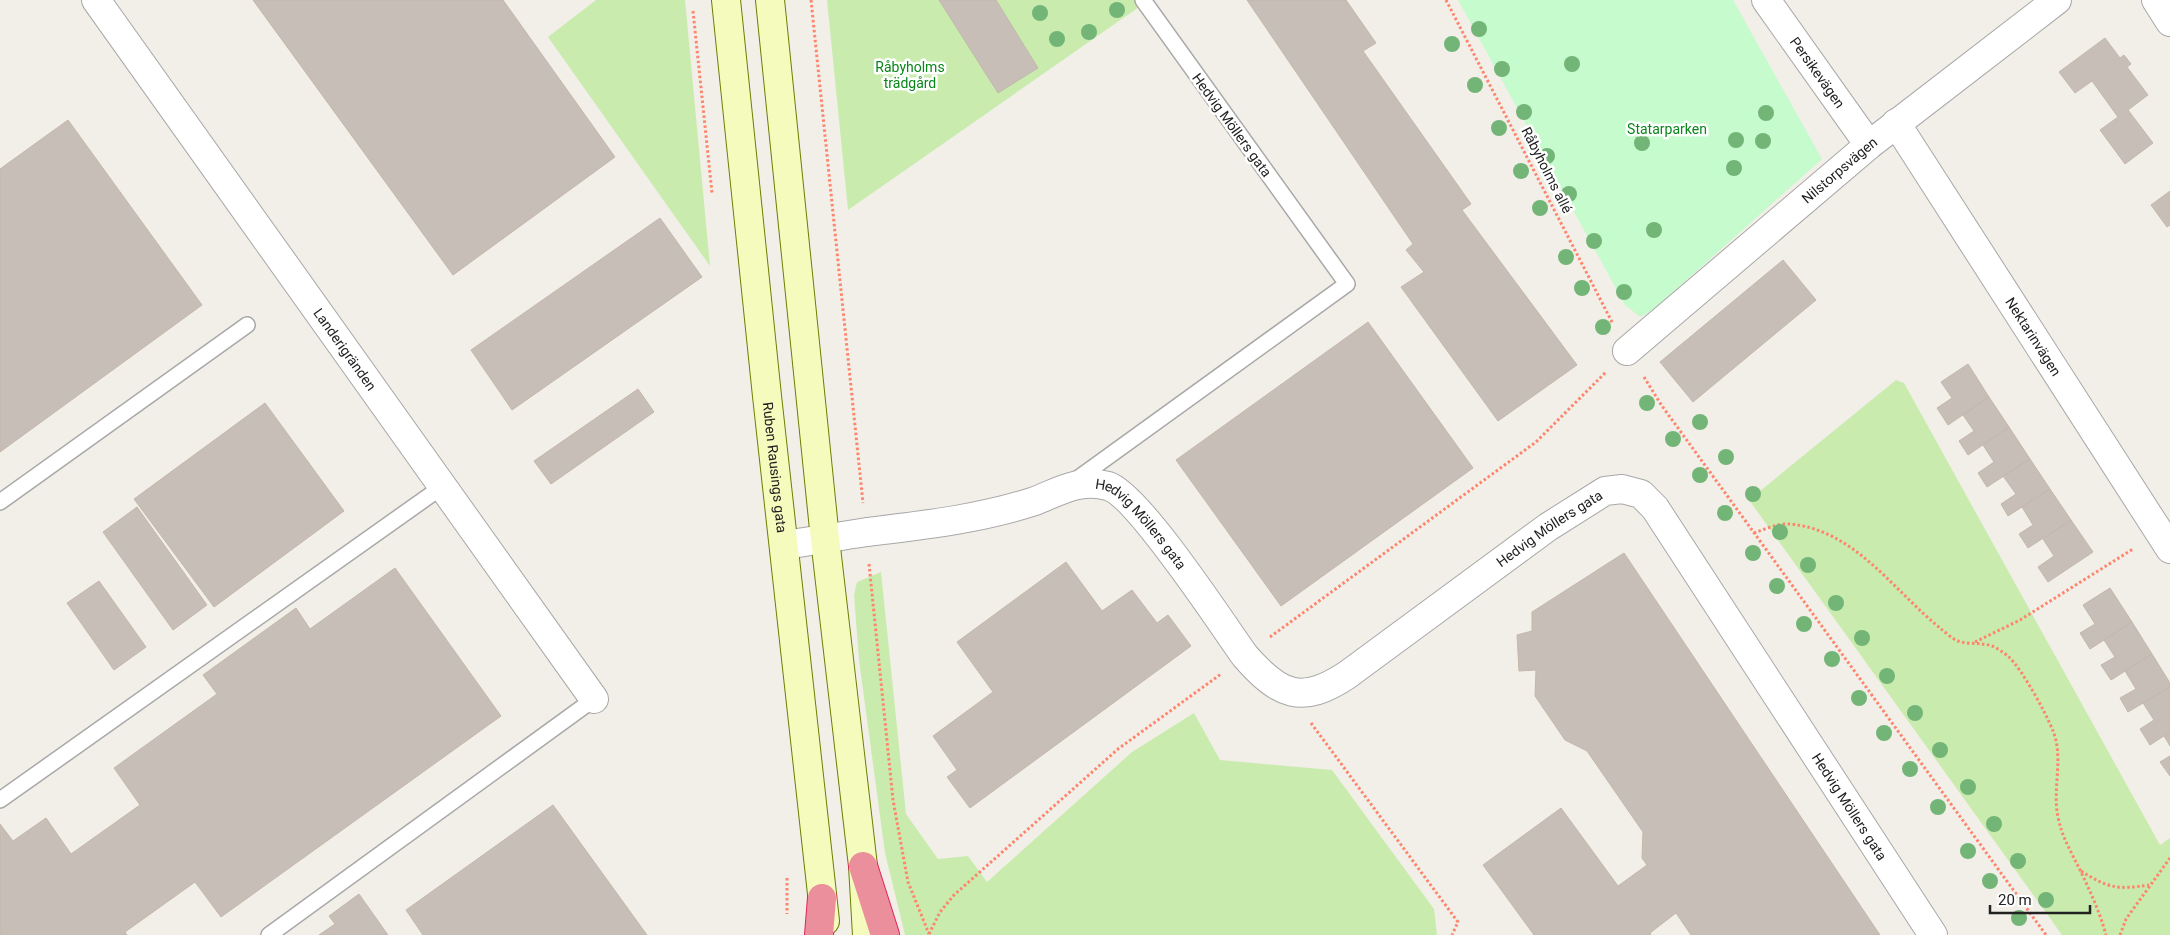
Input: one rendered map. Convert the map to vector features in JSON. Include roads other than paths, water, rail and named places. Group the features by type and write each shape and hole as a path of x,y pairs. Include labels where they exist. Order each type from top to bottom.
{"highway":[{"path":"863,866 885,935"},
{"path":"819,935 822,898"}],"main road":[{"name":"Ruben Rausings gata","path":"726,0 822,898 828,935"},
{"path":"770,0 825,539 863,866 867,935"}],"street":[{"name":"Landerigränden","path":"96,0 594,699"},
{"name":"Persikevägen","path":"1766,0 1869,145"},
{"name":"Nilstorpsvägen","path":"1627,350 1896,123 2058,0"},
{"path":"2156,0 2170,22"},
{"name":"Nektarinvägen","path":"1896,123 2165,541"},
{"name":"Hedvig Möllers gata","path":"785,545 939,524 993,513 1036,500 1066,487 1090,484 1108,486 1126,497 1145,518 1244,656 1267,679 1287,690 1308,694 1329,687 1548,527 1605,491 1622,489 1641,494 1655,508 1932,935"}],"lane":[{"name":"Hedvig Möllers gata","path":"1066,487 1347,284 1143,0"},
{"path":"0,502 247,325"},
{"path":"0,800 443,486"},
{"path":"269,935 594,699"}],"park label":[{"name":"Råbyholms trädgård","path":"910,76"},
{"name":"Statarparken","path":"1667,129"}]}
